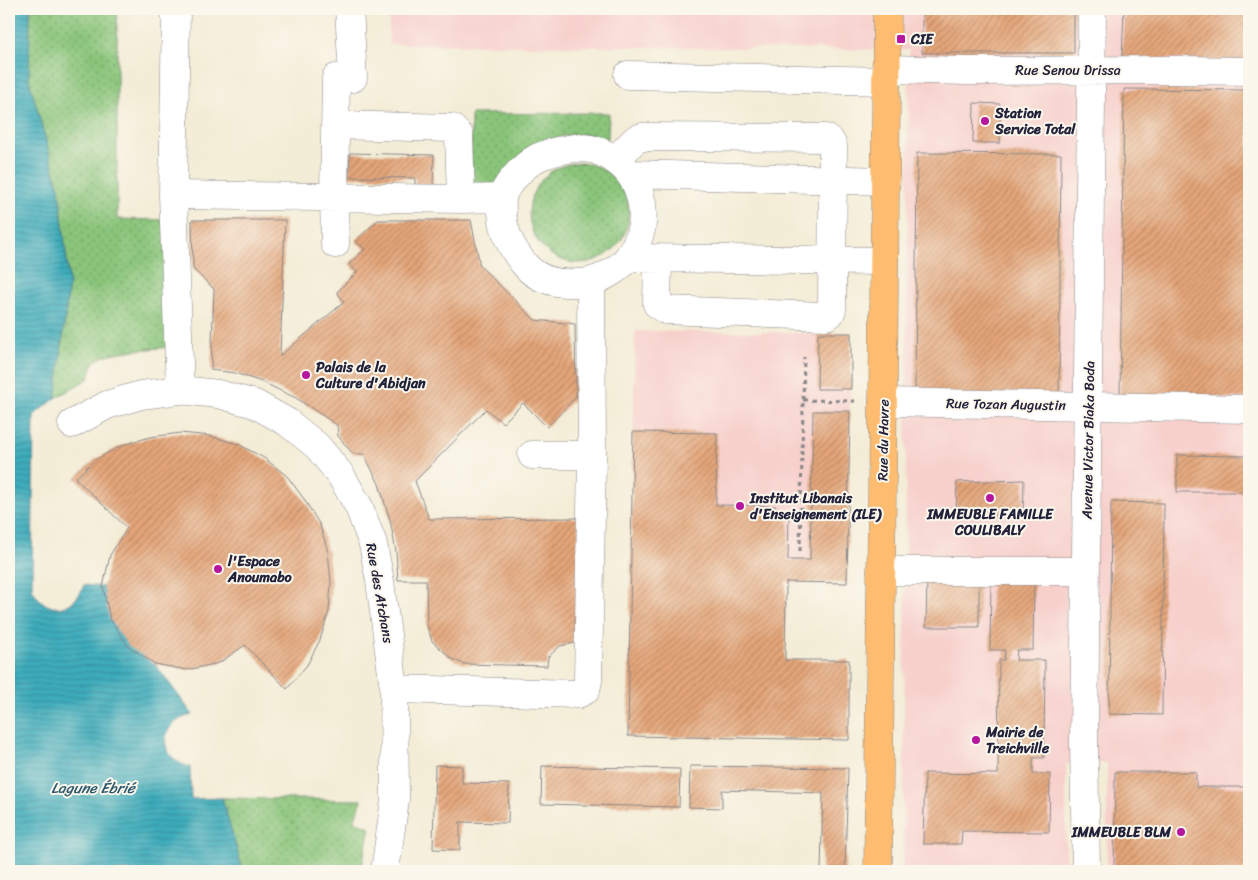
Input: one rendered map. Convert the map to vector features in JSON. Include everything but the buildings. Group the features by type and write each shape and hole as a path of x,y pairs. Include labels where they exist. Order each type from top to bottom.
{"main road":[{"name":"Rue du Havre","path":"878,871 887,9"}],"street":[{"path":"176,9 173,195 180,390"},
{"path":"335,244 335,125 344,78 349,9"},
{"name":"Avenue Victor Biaka Boda","path":"1086,871 1084,741 1092,9"},
{"name":"Rue Senou Drissa","path":"628,75 886,75 967,71 1091,70 1249,71"},
{"path":"335,125 452,128 459,135 461,199"},
{"path":"623,167 636,139 642,137 826,138 833,146 832,310 830,314 826,316 665,310 657,304 658,258"},
{"path":"575,148 596,150 623,167 641,194 644,216 640,237 628,258 611,271 591,282 566,284 544,280 528,270 515,254 504,229 502,198 509,183 532,160 554,152 575,148"},
{"path":"623,167 833,180 886,181"},
{"path":"173,195 502,198"},
{"path":"628,258 884,261"},
{"path":"394,689 578,694 586,690 588,681 592,455 591,282"},
{"name":"Rue des Atchans","path":"72,424 107,405 141,395 180,390 218,394 255,404 287,422 317,446 340,474 359,507 373,544 394,689 395,800 385,871"},
{"name":"Rue Tozan Augustin","path":"883,402 1249,410"},
{"path":"532,455 592,455"},
{"path":"881,571 1086,571"}],"path":[{"path":"800,552 804,357"},
{"path":"803,400 883,402"}],"shaded area":[{"path":"389,9 1249,9 1249,871 1107,871 1107,763 1066,764 1066,871 903,871 909,50 389,44"},
{"name":"Institut Libanais d'Enseignement (ILE)","path":"635,331 851,333 847,583 631,580"}],"green space":[{"path":"30,9 117,9 117,219 165,220 171,347 106,355 94,364 89,378 56,398 69,282 59,188 29,80"},
{"path":"609,113 608,139 595,135 574,134 547,140 498,188 471,187 471,114"},
{"path":"579,163 598,167 614,178 625,194 629,213 625,232 614,248 598,259 579,263 560,259 544,248 533,232 529,213 533,194 544,178 560,167"},
{"path":"222,798 362,800 354,821 370,827 361,871 243,871"}],"water":[{"name":"Lagune Ébrié","path":"9,9 30,9 29,80 59,188 69,282 56,398 34,415 32,588 44,603 59,608 67,606 73,601 84,585 103,587 155,664 193,715 173,724 166,740 167,748 171,756 190,767 191,799 222,798 243,871 9,871"}],"place":[{"name":"CIE","path":"901,39"},
{"name":"Station Service Total","path":"985,121"},
{"name":"Palais de la Culture d'Abidjan","path":"306,375"},
{"name":"IMMEUBLE FAMILLE COULIBALY","path":"990,498"},
{"name":"Institut Libanais d'Enseignement (ILE)","path":"740,506"},
{"name":"l'Espace Anoumabo","path":"218,569"},
{"name":"Mairie de Treichville","path":"976,740"},
{"name":"IMMEUBLE BLM","path":"1181,832"}]}
